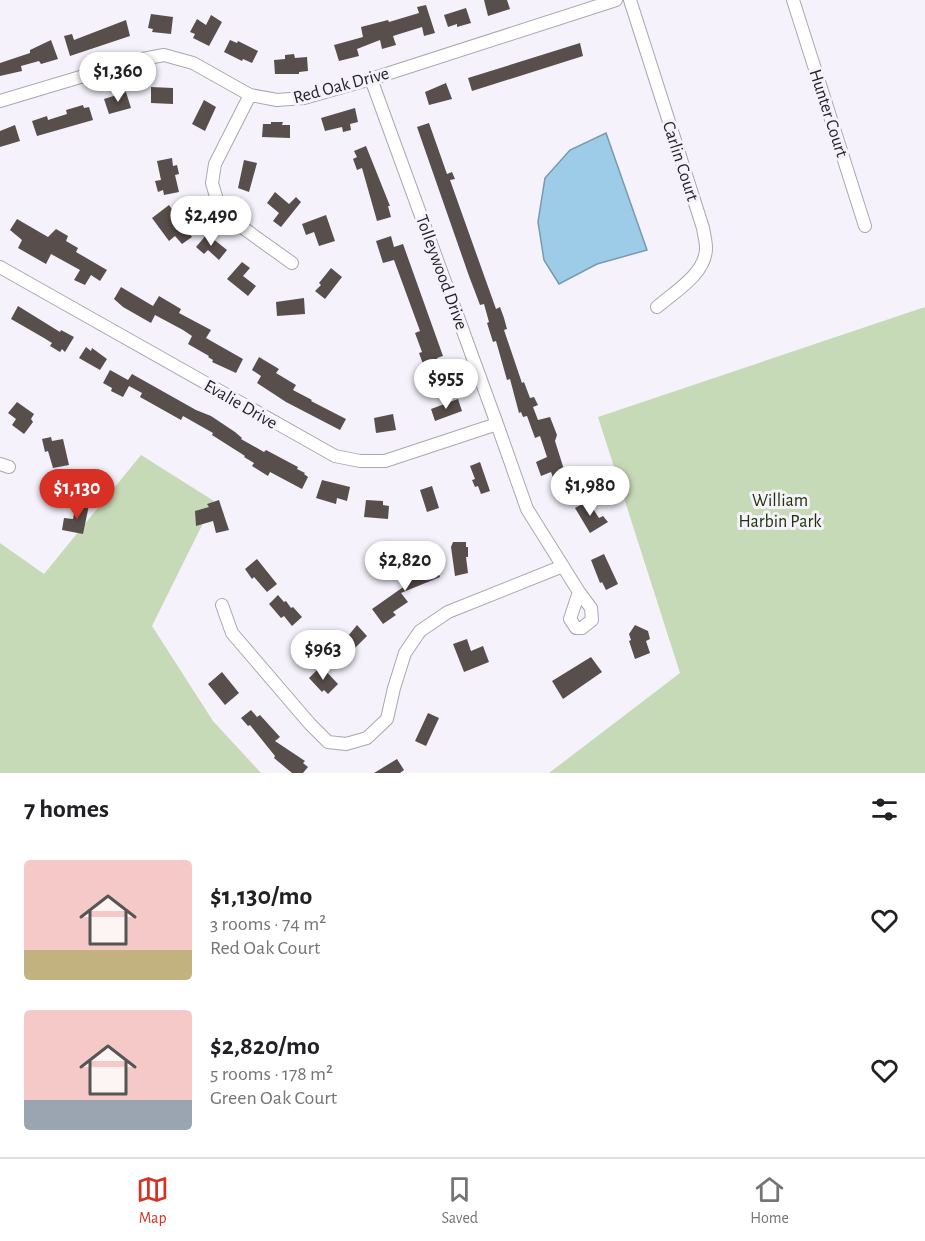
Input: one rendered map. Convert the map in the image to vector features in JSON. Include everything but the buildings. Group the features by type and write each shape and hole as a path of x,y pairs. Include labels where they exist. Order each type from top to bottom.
{"street":[{"name":"Red Oak Drive","path":"0,101 136,60 164,55 193,63 250,95 277,100 304,98 371,79 616,0"},
{"name":"Carlin Court","path":"630,0 703,228 706,250 701,265 692,278 657,307"},
{"name":"Hunter Court","path":"793,0 865,226"},
{"name":"Tolleywood Drive","path":"371,79 527,509 579,592"},
{"path":"250,95 215,164 212,183 218,203 232,220 292,263"},
{"name":"Evalie Drive","path":"0,267 335,456 360,461 385,461 497,424"},
{"path":"222,605 232,633 309,724 328,742 346,744 367,738 387,719 405,653 420,631 448,612 562,566"}],"green space":[{"name":"William Harbin Park","path":"925,307 925,773 549,773 680,673 598,417"},
{"path":"141,455 214,501 152,626 213,721 261,773 0,773 0,543 44,574"}],"water":[{"path":"606,133 647,250 597,264 559,284 544,260 538,222 545,178 570,150"}]}
